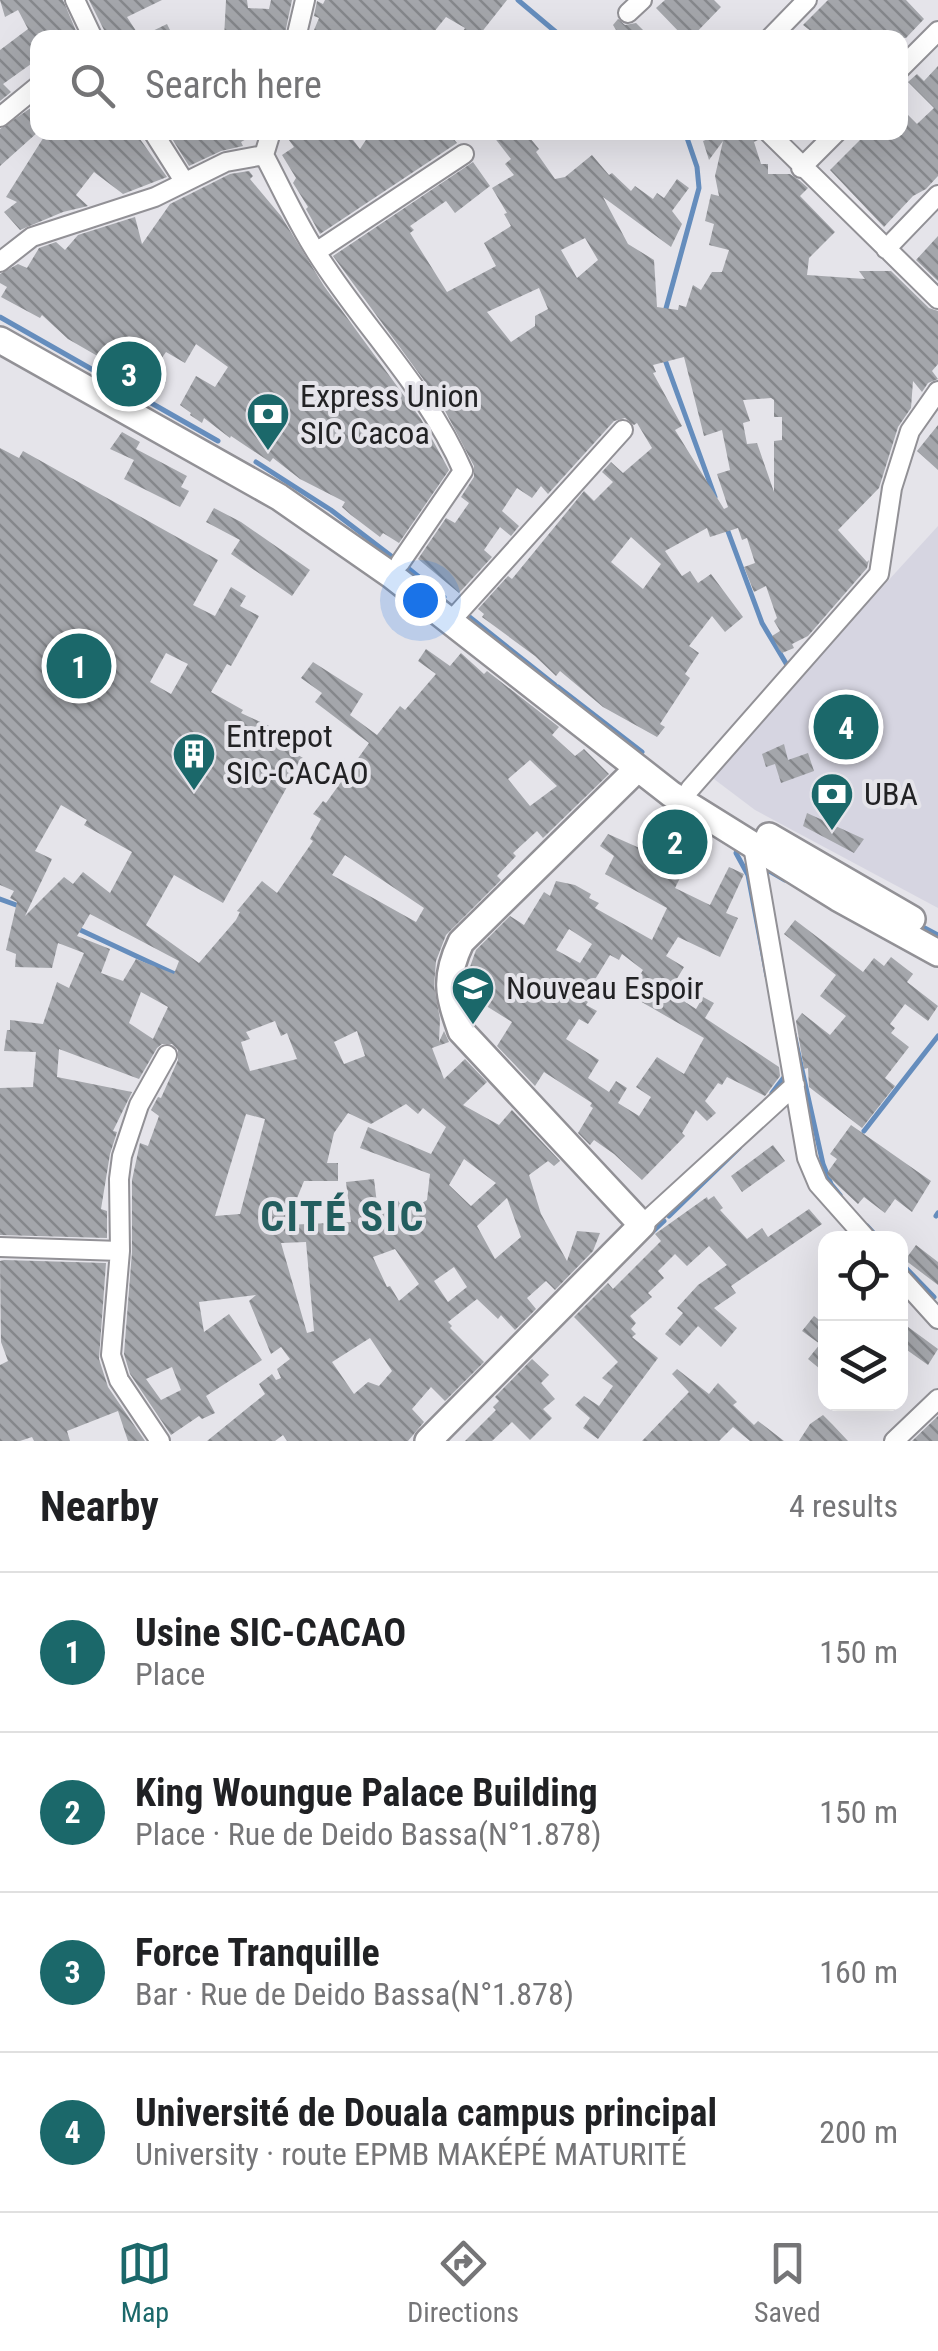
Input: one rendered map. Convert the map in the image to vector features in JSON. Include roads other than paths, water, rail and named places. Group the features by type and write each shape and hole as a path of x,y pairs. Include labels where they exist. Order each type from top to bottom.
{"main road":[{"path":"0,322 290,488 400,563 454,617 636,770 838,898 938,953"},
{"path":"0,340 278,497 454,617 690,789 938,934"},
{"path":"428,1441 642,1225 461,1031 448,996 450,966 461,942 636,770"}],"street":[{"path":"75,0 89,30"},
{"path":"298,30 306,0"},
{"path":"778,30 808,0"},
{"path":"908,61 938,31"},
{"path":"0,117 30,93"},
{"path":"158,140 184,181"},
{"path":"268,140 264,155 316,252 405,370 446,433 463,471 400,563"},
{"path":"776,140 938,299"},
{"path":"802,168 829,140"},
{"path":"316,252 464,154"},
{"path":"0,262 32,237 156,197 226,162 264,155"},
{"path":"886,249 938,196"},
{"path":"690,789 879,574 892,488 910,431 938,391"},
{"path":"454,617 623,430"},
{"path":"754,846 808,1158 818,1184 860,1231"},
{"path":"160,1441 112,1368 110,1356 120,1251 122,1156 139,1105 167,1055"},
{"path":"642,1225 794,1085"},
{"path":"0,1246 120,1251"},
{"path":"908,1286 938,1319"},
{"path":"894,1441 938,1399"}],"waterway":[{"path":"518,0 554,30"},
{"path":"665,312 699,188 688,140"},
{"path":"0,317 218,441"},
{"path":"664,357 715,497"},
{"path":"256,462 331,510 395,559"},
{"path":"726,526 762,623 787,665"},
{"path":"409,569 444,597"},
{"path":"467,615 555,685"},
{"path":"558,687 642,752"},
{"path":"738,850 748,875 767,976"},
{"path":"765,876 766,869 785,880"},
{"path":"0,899 19,906"},
{"path":"919,925 938,935"},
{"path":"76,928 177,975"},
{"path":"794,1034 823,1164 840,1195"},
{"path":"864,1131 938,1036"},
{"path":"772,1093 785,1076"},
{"path":"669,1216 739,1148"},
{"path":"648,1236 664,1221"},
{"path":"867,1226 872,1231"},
{"path":"908,1270 934,1297"}],"place":[{"name":"Force Tranquille","path":"129,374"},
{"name":"Express Union SIC Cacoa","path":"268,452"},
{"name":"Usine SIC-CACAO","path":"79,666"},
{"name":"Université de Douala campus principal","path":"846,727"},
{"name":"Entrepot SIC-CACAO","path":"194,792"},
{"name":"UBA","path":"832,832"},
{"name":"King Woungue Palace Building","path":"675,842"},
{"name":"Nouveau Espoir","path":"473,1026"}],"district":[{"name":"CITÉ SIC","path":"343,1216"}]}
